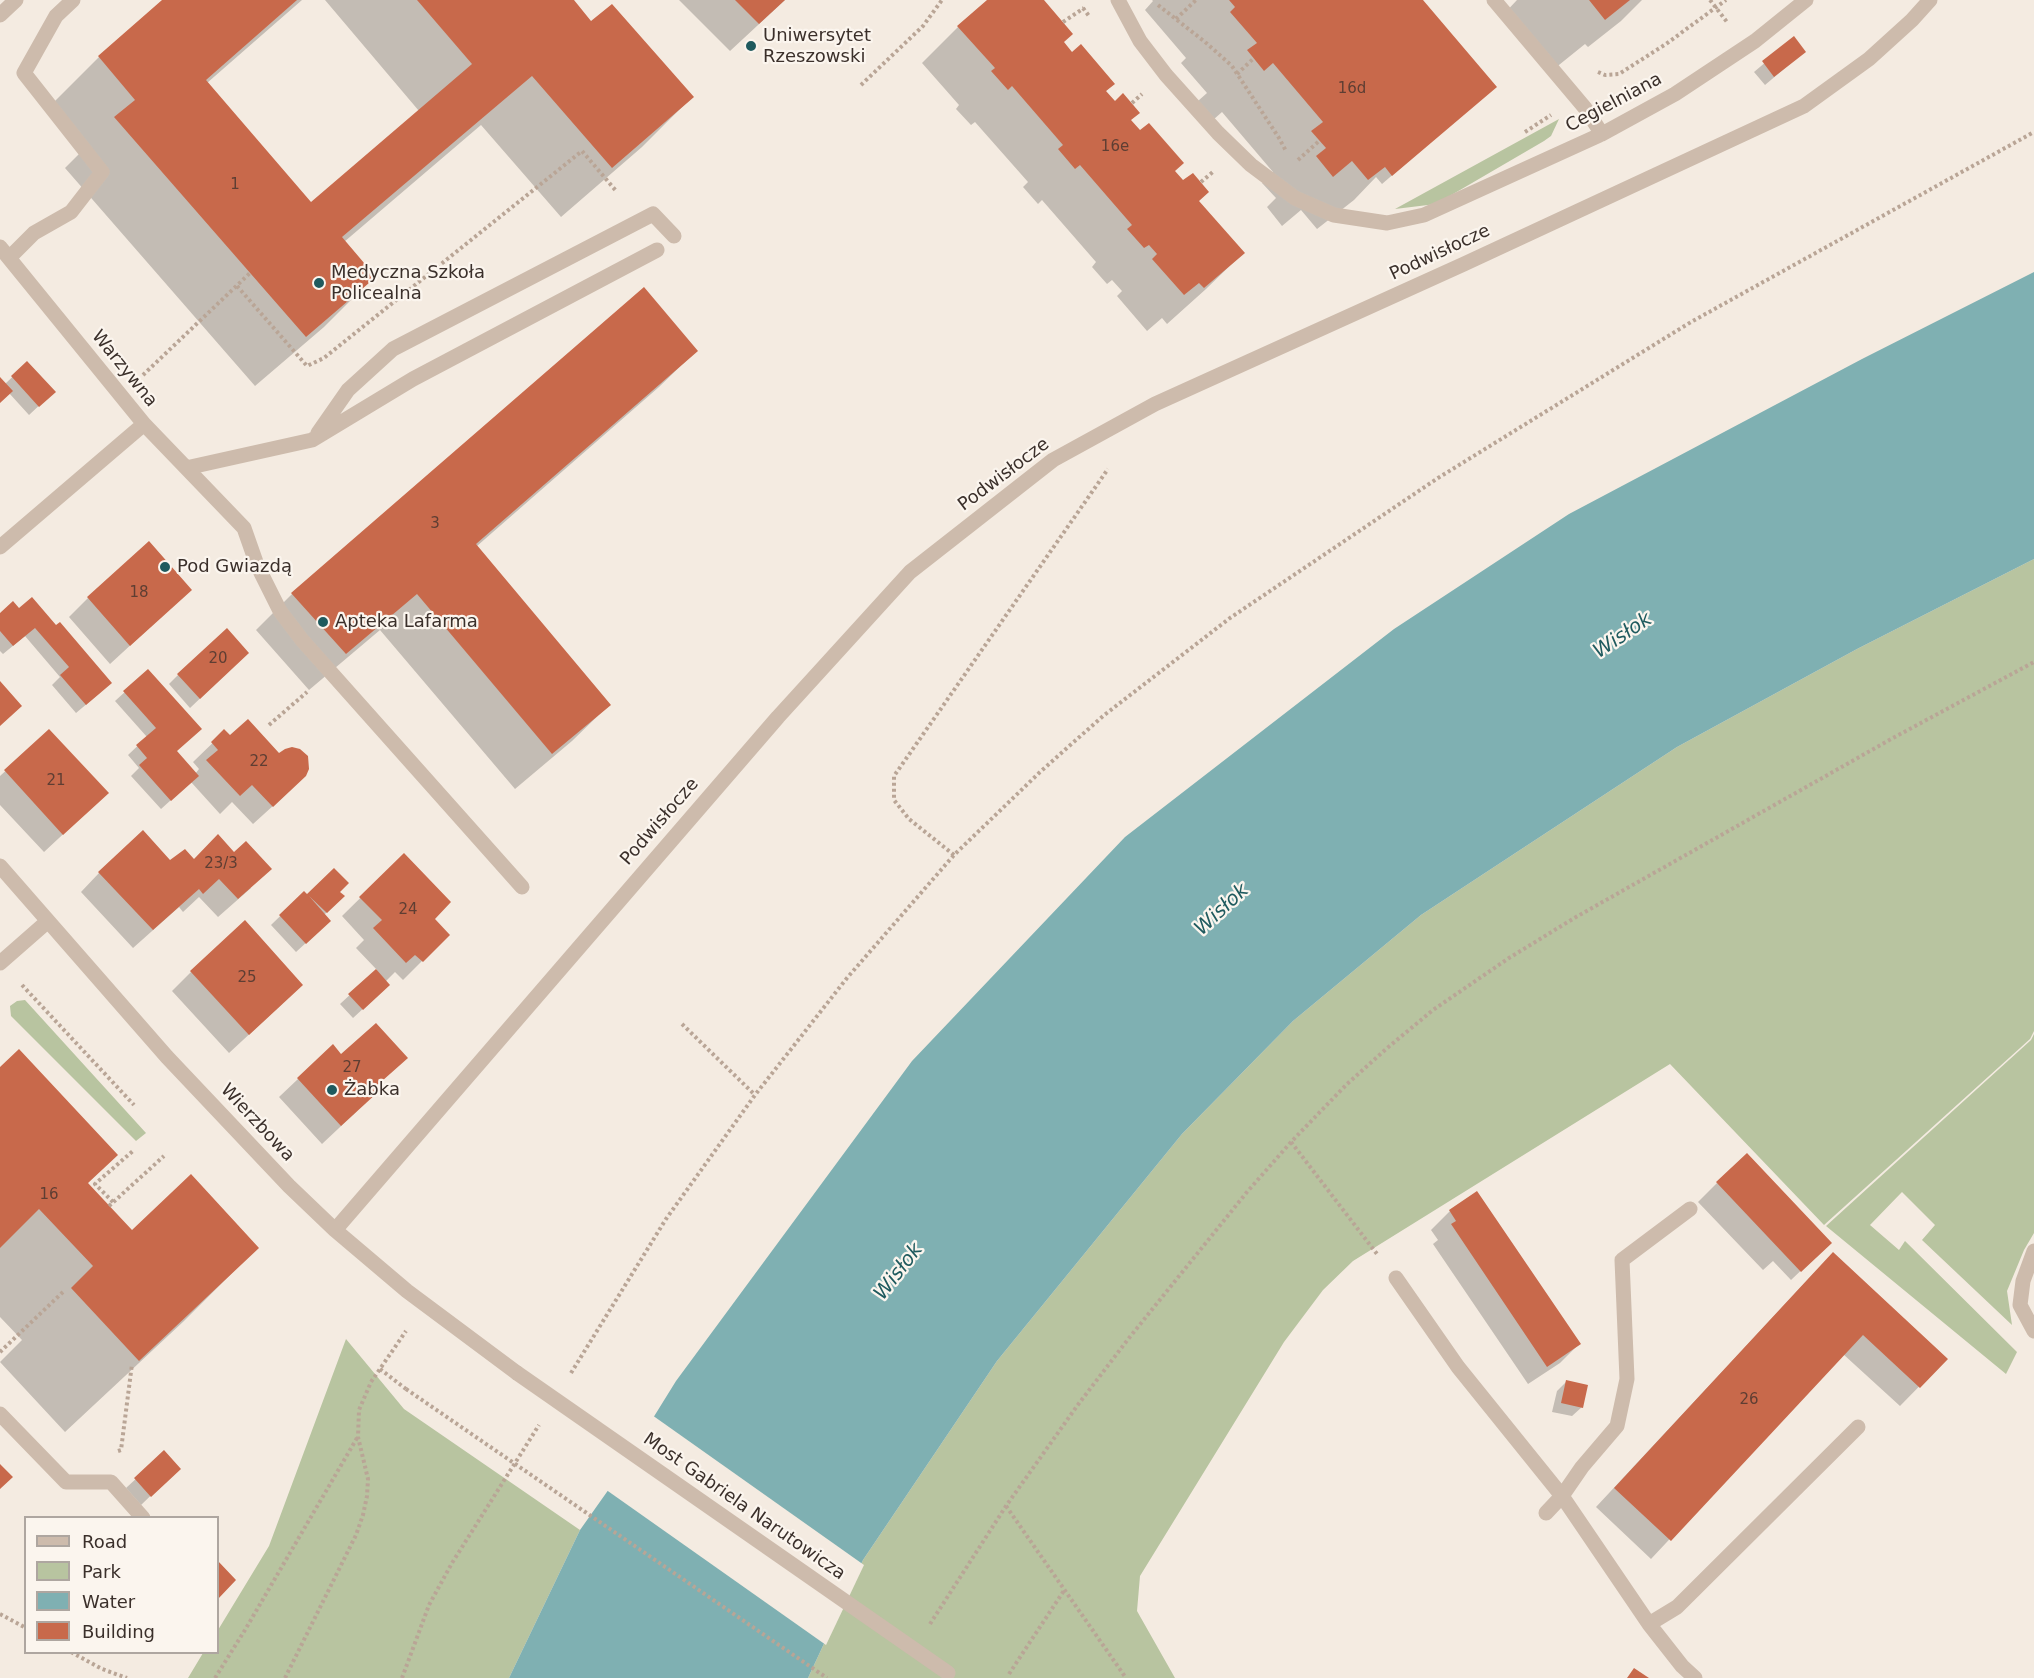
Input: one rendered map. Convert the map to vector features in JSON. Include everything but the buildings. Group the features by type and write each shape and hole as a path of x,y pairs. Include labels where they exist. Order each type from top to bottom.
{"street":[{"path":"0,15 16,0"},
{"path":"4,252 71,212 102,172 24,73 56,16 73,0"},
{"name":"Cegielniana","path":"1118,0 1140,41 1181,92 1251,165 1295,198 1334,215 1386,223 1424,215 1602,134 1675,94 1755,41 1806,0"},
{"path":"1494,0 1585,108 1602,134"},
{"name":"Podwisłocze","path":"335,1230 756,743 910,572 1053,460 1155,404 1804,105 1869,59 1912,20 1930,0"},
{"path":"312,440 348,390 393,349 653,214 674,236"},
{"path":"186,468 312,440 413,379 657,249"},
{"name":"Warzywna","path":"0,547 144,424 4,252"},
{"path":"144,424 244,528 257,565 280,611 302,640 522,887"},
{"name":"Wierzbowa","path":"0,866 167,1056 289,1186 335,1230 416,1298 518,1373"},
{"path":"0,963 48,921"},
{"path":"1546,1513 1562,1497 1582,1467 1617,1426 1627,1379 1622,1260 1690,1209"},
{"path":"2034,1251 2023,1281 2020,1305 2034,1330"},
{"path":"1396,1278 1458,1367 1562,1497 1649,1624 1682,1666 1695,1678"},
{"name":"Most Gabriela Narutowicza","path":"518,1373 951,1676"},
{"path":"0,1414 66,1482 111,1482 141,1516"},
{"path":"1649,1624 1677,1607 1858,1427"}],"path":[{"path":"861,85 922,26 942,0"},
{"path":"1152,0 1232,66 1280,138 1293,165 1295,198"},
{"path":"1176,19 1196,0"},
{"path":"1594,70 1605,75 1619,74 1666,44 1726,0"},
{"path":"1063,22 1086,6"},
{"path":"1237,74 1254,58"},
{"path":"621,1294 666,1219 755,1095 847,978 954,855 1039,773 1103,716 1222,624 1438,478 1691,322 2034,132"},
{"path":"1293,165 1319,141"},
{"path":"237,286 307,366 324,358 582,151 617,192"},
{"path":"121,396 250,273"},
{"path":"954,855 909,819 894,800 894,776 1108,469"},
{"path":"925,1631 1006,1506 1129,1338 1247,1192 1291,1142 1347,1084 1386,1049 1433,1010 1509,958 1676,859 2034,662"},
{"path":"269,725 307,691 318,704 342,683"},
{"path":"0,963 134,1105"},
{"path":"682,1024 755,1095"},
{"path":"1291,1142 1396,1278"},
{"path":"134,1150 95,1184 111,1204 164,1156"},
{"path":"0,1352 64,1291"},
{"path":"285,1678 356,1535 363,1515 368,1479 358,1437 359,1410 371,1382 406,1331"},
{"path":"112,1455 121,1450 132,1364"},
{"path":"380,1369 827,1678"},
{"path":"215,1678 358,1437"},
{"path":"1006,1506 1126,1678"},
{"path":"402,1678 429,1605 475,1528"},
{"path":"1009,1674 1065,1589"},
{"path":"0,1614 24,1627"},
{"path":"73,1654 102,1670 127,1678"}],"green space":[{"path":"1559,119 1551,136 1544,141 1436,204 1395,209"},
{"path":"2034,559 2034,1031 2030,1039 1824,1225 1670,1064 1353,1261 1323,1290 1284,1342 1140,1576 1137,1611 1175,1678 808,1678 863,1560 997,1361 1182,1134 1293,1021 1421,915 1677,747 1857,649"},
{"path":"25,1000 146,1133 136,1141 11,1016 10,1006 17,1001"},
{"path":"2034,1034 2034,1233 2024,1250 2007,1291 2012,1325 1922,1240 1935,1225 1902,1192 1870,1225 1899,1250 1905,1241 2017,1352 2006,1374 1826,1226 2031,1040"},
{"path":"346,1339 404,1409 580,1530 509,1678 188,1678 202,1654 219,1654 219,1628 269,1546"}],"water":[{"name":"Wisłok","path":"2034,272 2034,559 1857,649 1677,747 1421,915 1293,1021 1182,1134 997,1361 863,1560 808,1678 509,1678 580,1530 609,1489 676,1381 912,1061 1125,837 1394,629 1569,514 1862,359"}],"pier":[{"path":"652,1415 864,1565 826,1645 605,1489"}],"place":[{"name":"Uniwersytet Rzeszowski","path":"751,46"},
{"name":"Medyczna Szkoła Policealna","path":"319,283"},
{"name":"Pod Gwiazdą","path":"165,567"},
{"name":"Apteka Lafarma","path":"323,622"},
{"name":"Żabka","path":"332,1090"}]}
